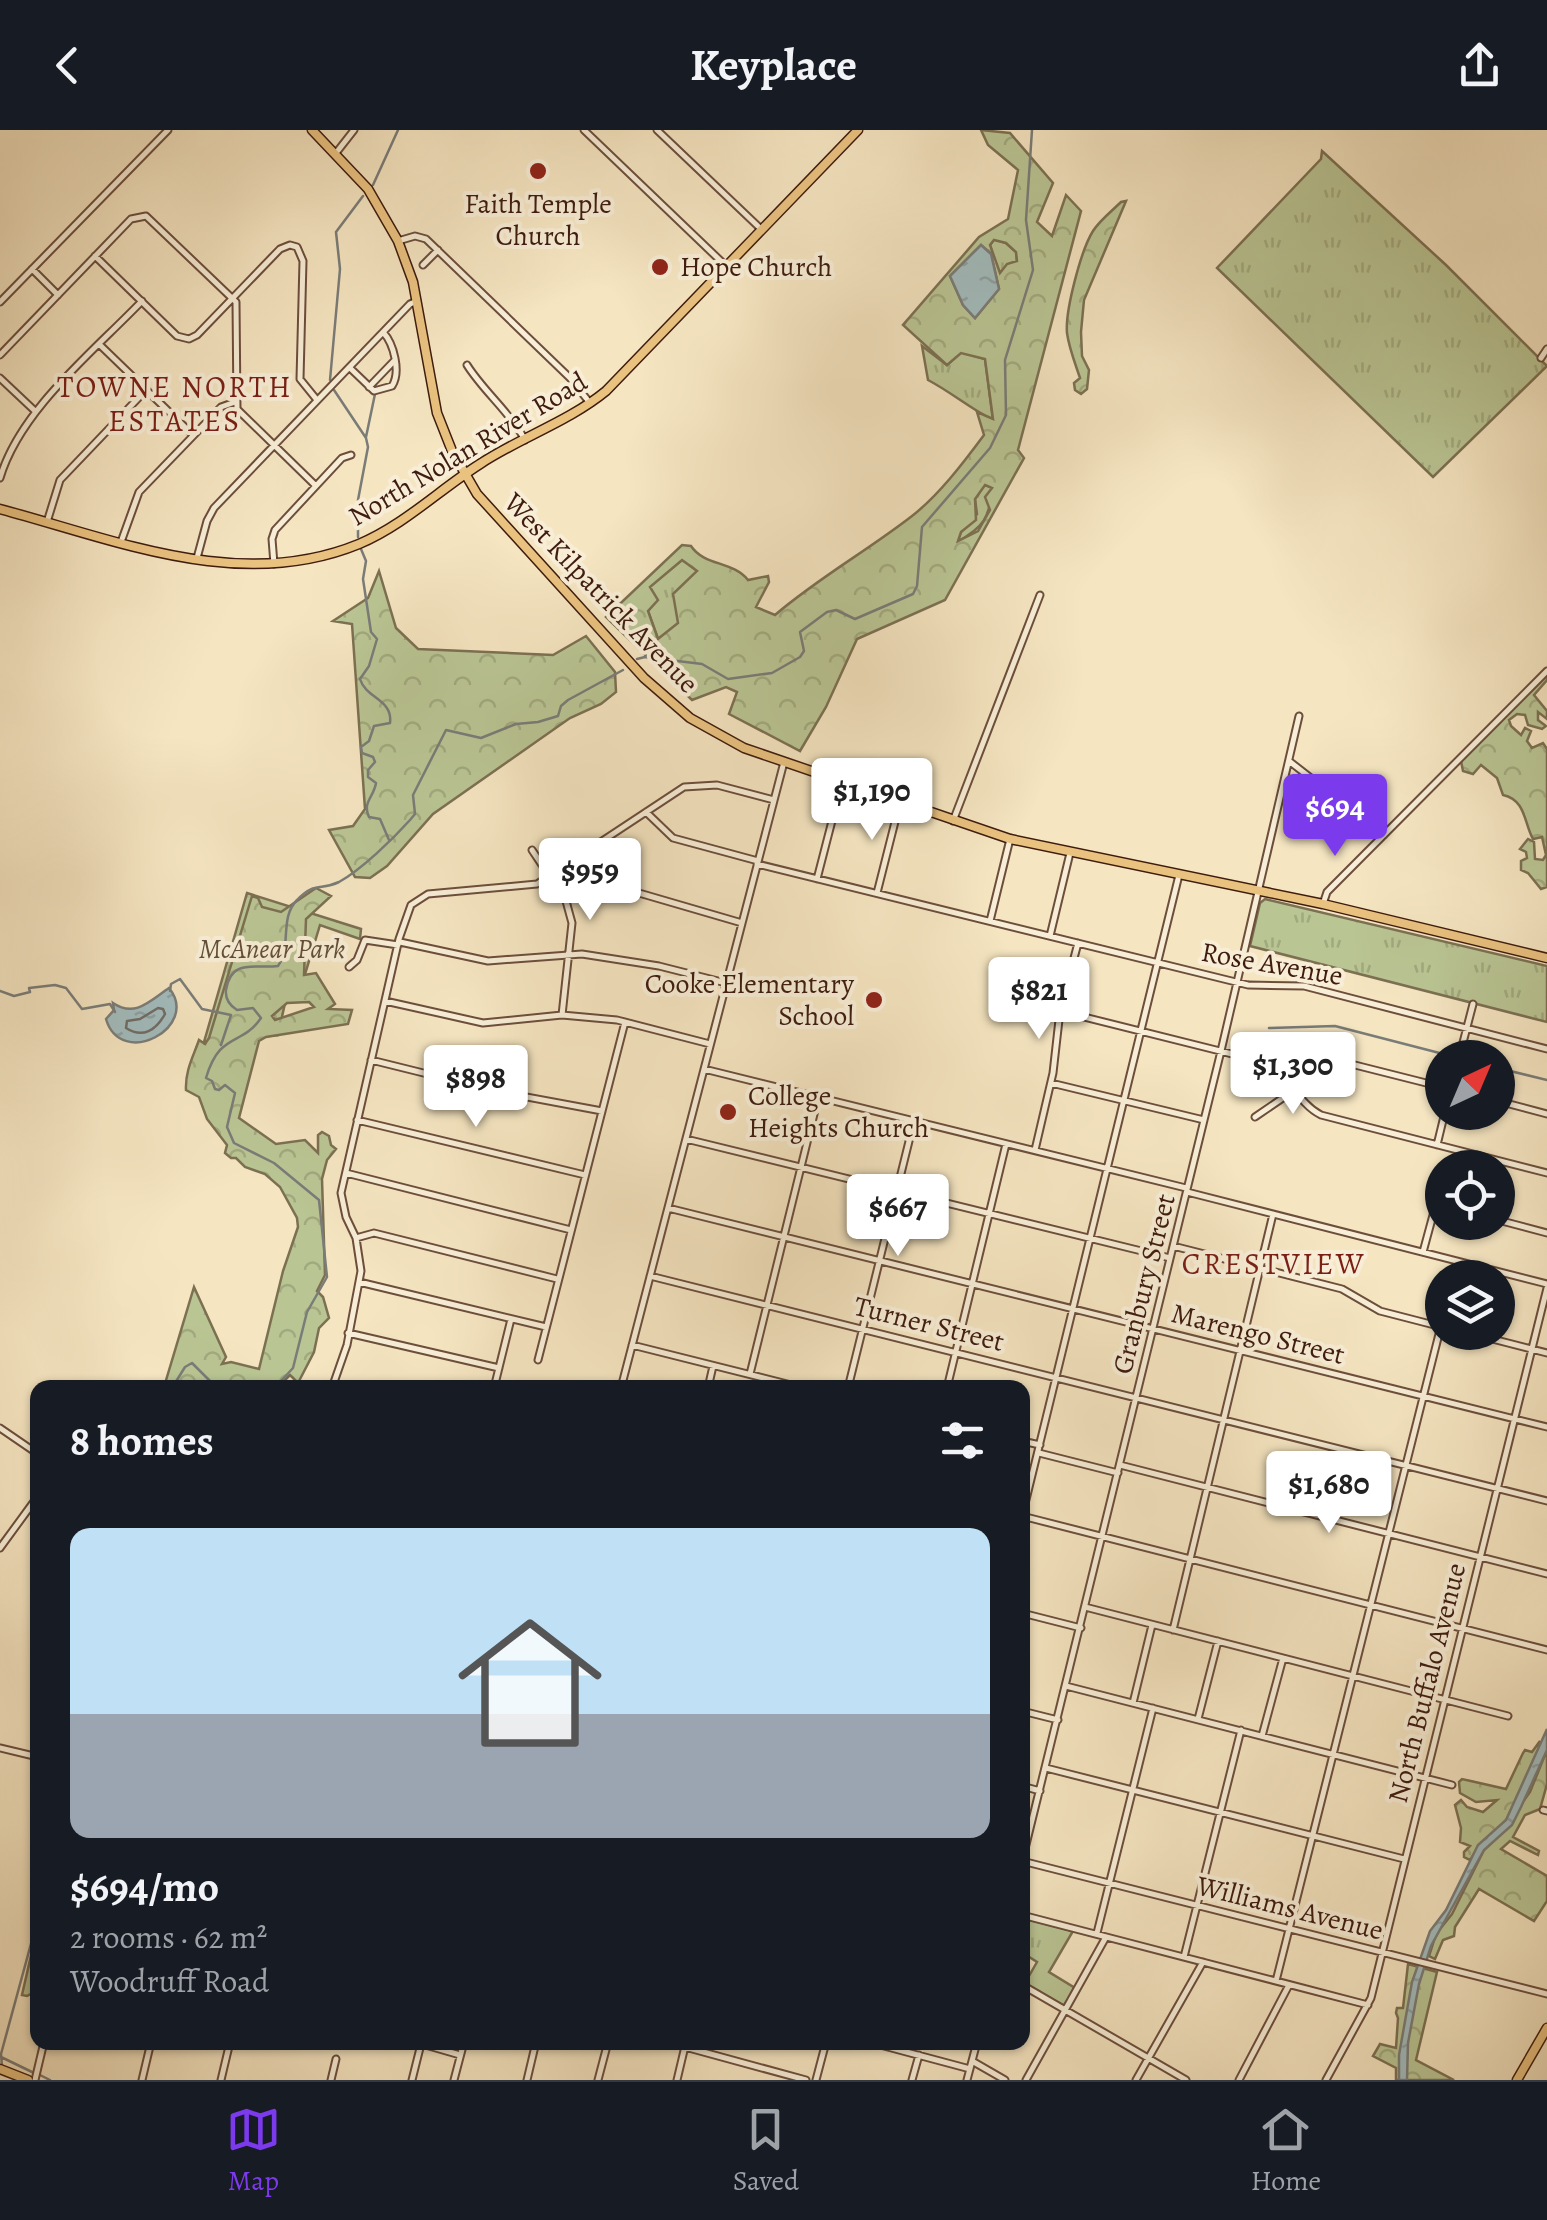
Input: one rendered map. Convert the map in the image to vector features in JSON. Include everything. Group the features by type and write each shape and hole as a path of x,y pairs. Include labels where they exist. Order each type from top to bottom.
{"main road":[{"name":"West Kilpatrick Avenue","path":"312,130 368,189 398,241 417,301 437,413 465,474 493,514 660,693 690,718 722,738 784,762 1010,839 1323,904 1547,958"},
{"name":"North Nolan River Road","path":"0,509 196,560 274,564 359,544 408,516 465,474 590,403 631,367 858,130"},
{"path":"1516,2080 1547,2028"},
{"path":"0,2069 28,2079"}],"street":[{"path":"0,302 168,130"},
{"path":"336,153 354,130"},
{"path":"584,130 726,266"},
{"path":"657,130 762,230"},
{"path":"0,355 134,217 150,219 233,298 238,308 235,402 240,413 316,486"},
{"path":"398,241 419,236 438,250 570,378 590,403"},
{"path":"95,256 177,336 190,339 280,249 290,244 299,249 303,265 299,375 317,400"},
{"path":"423,265 438,250"},
{"path":"32,270 58,295"},
{"path":"196,560 210,514 382,332 417,301"},
{"path":"0,478 12,444 36,411 142,302"},
{"path":"349,367 379,392 392,386 397,378 391,343 382,332"},
{"path":"100,346 193,436"},
{"path":"1541,358 1547,349"},
{"path":"369,387 394,360"},
{"path":"468,365 483,390 518,426 525,440"},
{"path":"0,378 36,411"},
{"path":"47,522 60,480 146,390"},
{"path":"121,542 135,498 221,407 235,402"},
{"path":"274,564 273,534 342,458 351,455"},
{"path":"953,821 1040,595"},
{"path":"1323,904 1327,892 1547,670"},
{"name":"Granbury Street","path":"1030,1832 1299,716"},
{"path":"1289,761 1384,835"},
{"path":"623,1380 784,762"},
{"path":"817,879 842,782"},
{"path":"334,1380 361,1271 356,1238 341,1193 408,910 418,898 433,894 532,885 550,877 677,790 700,784 718,785 774,800"},
{"path":"877,893 900,802"},
{"name":"Rose Avenue","path":"646,812 654,824 673,838 817,879 1261,988 1304,986 1547,1048"},
{"path":"990,922 1010,839"},
{"path":"598,845 620,879 638,893 742,922"},
{"path":"532,850 570,914 573,932 562,1016"},
{"path":"1050,936 1070,853"},
{"path":"1030,1484 1179,875"},
{"path":"350,968 365,940 488,962 571,953 640,962 726,983"},
{"path":"1034,1150 1052,1083 1060,1011 1078,943"},
{"path":"385,1001 483,1023 562,1016 625,1022 710,1044"},
{"path":"1464,1040 1473,1004"},
{"path":"1060,1011 1268,1063 1280,1071 1307,1107 1321,1116 1547,1173"},
{"path":"538,1360 625,1022"},
{"path":"371,1060 500,1092 602,1110"},
{"path":"1255,1118 1328,1065 1343,1062 1425,1083"},
{"path":"704,1069 1457,1260"},
{"path":"1052,1083 1204,1120"},
{"path":"750,1374 818,1098"},
{"path":"1515,1106 1547,1114"},
{"path":"357,1120 585,1175"},
{"path":"850,1380 914,1121"},
{"path":"1436,1145 1440,1130"},
{"path":"686,1140 1170,1258"},
{"path":"948,1380 1006,1144"},
{"path":"346,1173 571,1230"},
{"name":"Marengo Street","path":"668,1208 1547,1427"},
{"path":"1173,1630 1273,1214"},
{"path":"1515,1225 1547,1233"},
{"path":"356,1238 374,1233 558,1279"},
{"path":"1424,1252 1428,1240"},
{"path":"1173,1246 1342,1288 1380,1311 1425,1321"},
{"name":"Turner Street","path":"650,1276 1547,1500"},
{"path":"1515,1277 1547,1286"},
{"path":"359,1282 546,1327"},
{"name":"North Buffalo Avenue","path":"1326,2080 1368,2006 1547,1286"},
{"path":"496,1380 510,1319"},
{"path":"348,1333 499,1368"},
{"path":"632,1345 773,1380"},
{"path":"1515,1345 1547,1354"},
{"path":"1276,1982 1436,1350"},
{"path":"710,1380 714,1366"},
{"path":"0,1428 30,1449"},
{"path":"1030,1445 1118,1473"},
{"path":"1120,1465 1547,1574"},
{"path":"0,1548 30,1507"},
{"path":"1030,1518 1547,1650"},
{"path":"1085,1608 1508,1716"},
{"path":"1030,1615 1080,1628"},
{"path":"1132,1703 1152,1624"},
{"path":"1198,1719 1218,1641"},
{"path":"1262,1736 1283,1658"},
{"path":"1066,1686 1452,1785"},
{"path":"1097,1934 1153,1708"},
{"path":"1030,1713 1058,1720"},
{"path":"1184,1957 1241,1730"},
{"path":"0,1748 30,1755"},
{"path":"1046,1768 1404,1859"},
{"path":"1030,1788 1040,1791"},
{"name":"Williams Avenue","path":"1030,1863 1547,1994"},
{"path":"1030,1917 1368,2006"},
{"path":"1026,2080 1106,1937"},
{"path":"1136,2080 1204,1962"},
{"path":"1239,2080 1288,1985"},
{"path":"1030,1990 1186,2080"},
{"path":"28,2079 41,2050"},
{"path":"142,2080 150,2050"},
{"path":"221,2080 228,2050"},
{"path":"412,2080 417,2050"},
{"path":"442,2050 460,2055"},
{"path":"454,2080 462,2050"},
{"path":"526,2080 534,2050"},
{"path":"598,2080 606,2050"},
{"path":"677,2080 685,2050"},
{"path":"703,2050 806,2080"},
{"path":"816,2080 824,2050"},
{"path":"900,2050 970,2069"},
{"path":"967,2080 975,2050"},
{"path":"912,2080 919,2055"},
{"path":"330,2080 336,2059"},
{"path":"972,2061 1005,2080"}],"green space":[{"path":"981,130 1010,133 1053,183 1037,222 1052,236 1066,195 1081,211 1018,450 1024,458 945,600 857,639 826,707 800,751 729,714 737,692 726,687 692,700 606,617 682,545 735,569 748,580 768,576 769,582 756,607 775,615 912,516 960,467 984,435 977,412 993,419 985,359 961,353 947,365 903,325 979,237 1008,219 1018,170 988,145","holes":["994,240 1006,243 1016,252 1017,261 1007,264 1000,273 990,245","981,245 991,254 999,289 975,318 963,305 950,276","985,485 992,488 985,497 990,510 978,531 958,541 961,532 976,520 975,499","682,560 697,571 673,594 678,623 658,639 648,611 658,600 650,587"]},
{"path":"1322,151 1446,265 1547,366 1433,477 1217,268 1321,159"},
{"path":"1126,201 1084,300 1082,356 1089,370 1087,389 1081,394 1075,390 1074,383 1080,378 1067,333 1071,296 1093,231"},
{"path":"994,239 1016,252 1017,261 999,274 990,245"},
{"path":"922,346 947,365 961,352 985,359 993,420 928,380"},
{"path":"985,484 993,488 987,514 979,526 957,542 977,514 975,499"},
{"path":"682,560 698,570 679,623 658,639 648,611 657,600 649,587"},
{"path":"379,571 396,628 418,649 553,655 586,636 615,672 616,692 601,704 570,718 433,814 387,866 370,878 355,877 329,830 353,826 365,809 352,624 333,621 368,598"},
{"path":"1547,673 1547,680 1534,695 1547,711 1547,719 1538,712 1538,720 1546,726 1542,729 1528,725 1525,715 1517,714 1509,720 1521,735 1525,728 1531,731 1527,741 1532,748 1543,743 1547,749 1547,887 1541,889 1521,870 1521,861 1527,858 1520,849 1528,839 1534,842 1535,859 1543,860 1546,855 1542,837 1533,839 1520,807 1503,795 1497,778 1481,765 1473,774 1463,771 1461,761"},
{"path":"316,888 331,896 306,919 304,975 316,973 335,1004 328,1009 352,1010 348,1024 259,1041 239,1118 276,1144 305,1140 318,1153 318,1135 322,1132 336,1149 327,1160 322,1179 325,1275 317,1291 323,1297 329,1318 319,1328 314,1352 300,1380 290,1375 285,1380 166,1380 194,1287 226,1357 222,1364 231,1362 259,1369 298,1227 280,1187 265,1174 245,1167 225,1153 227,1145 207,1119 199,1097 186,1090 188,1070 199,1040 205,1044 209,1038 252,896 258,898 262,907 281,912","holes":["309,1002 314,1007 275,1020 272,1016 287,1003"]},
{"name":"McAnear Park","path":"247,893 361,929 360,939 320,925 302,984 289,985 278,1035 204,1042"},
{"path":"1265,899 1547,966 1547,1022 1250,946 1260,903"},
{"path":"1540,1741 1531,1773 1509,1816 1470,1860 1464,1857 1470,1846 1460,1842 1455,1805 1461,1800 1467,1807 1483,1812 1497,1800 1476,1802 1460,1793 1459,1782 1462,1779 1506,1789 1525,1750 1532,1752"},
{"path":"1547,1750 1547,1784 1540,1809 1525,1815 1513,1837 1539,1851 1538,1855 1510,1841 1501,1849 1547,1876 1547,1901 1534,1921 1479,1889 1455,1927 1454,1936 1443,1940 1435,1959 1429,1956 1436,1934 1452,1914 1484,1850 1530,1792"},
{"path":"1030,1920 1073,1931 1049,1972 1075,1988 1064,2006 1030,1986 1030,1974 1037,1962 1030,1958"},
{"path":"30,1960 30,1994 22,1995"},
{"path":"1408,1964 1437,1972 1416,2060 1454,2080 1396,2080 1396,2068 1373,2056 1380,2044 1396,2048 1396,2013 1397,2008 1403,2008"}],"water":[{"path":"981,245 991,254 999,289 975,318 963,305 950,276"},
{"path":"169,988 176,1003 175,1016 167,1028 141,1042 127,1041 114,1034 106,1019 114,1010 113,1003 135,1008"},
{"path":"1547,1729 1547,1750 1512,1825 1484,1850 1431,1946 1408,2043 1407,2080 1399,2080 1399,2055 1412,1982 1430,1931 1446,1910 1478,1845 1506,1820"}],"waterway":[{"path":"373,185 398,130"},
{"path":"637,659 702,664 728,679 772,673 800,657 804,651 800,632 827,612 836,610 855,619 913,594 922,527 990,448 1006,415 1005,360 1033,270 1026,220 1032,130"},
{"path":"330,380 340,269 336,232 363,196"},
{"path":"334,390 368,447 358,500 358,537"},
{"path":"366,437 375,394"},
{"path":"361,549 366,561 363,579 371,632 377,639 369,666 360,679 390,715 390,723 374,726 369,741 361,747 362,753 375,762 368,770 368,777 376,783 367,812 369,817 380,819 389,840"},
{"path":"282,1380 293,1368 307,1312 327,1277 319,1200 274,1163 234,1143 227,1127 235,1093 225,1085 215,1089 206,1078 224,1046 261,1018 253,1008 237,1010 230,1004 226,993 229,980 245,967 278,966 288,915 297,900 308,890 348,877 410,820 415,814 413,795 446,730 481,738 516,724 558,716 568,700 623,670"},
{"path":"170,991 171,984 180,979 202,1009 231,1015 221,1045"},
{"path":"0,991 14,996 30,992 29,988 55,985 66,988 82,1009 110,1004 115,1012"},
{"path":"1269,1028 1335,1026 1425,1049"},
{"path":"1515,1072 1547,1080"},
{"path":"177,1380 192,1363 209,1380"},
{"path":"2,2066 1,2054 30,1947"},
{"path":"1,2057 32,2072"},
{"path":"40,2075 50,2080"}],"place":[{"name":"Faith Temple Church","path":"538,171"},
{"name":"Hope Church","path":"660,267"},
{"name":"Cooke Elementary School","path":"874,1000"},
{"name":"College Heights Church","path":"728,1112"}],"district":[{"name":"TOWNE NORTH ESTATES","path":"175,404"},
{"name":"CRESTVIEW","path":"1274,1264"}]}
